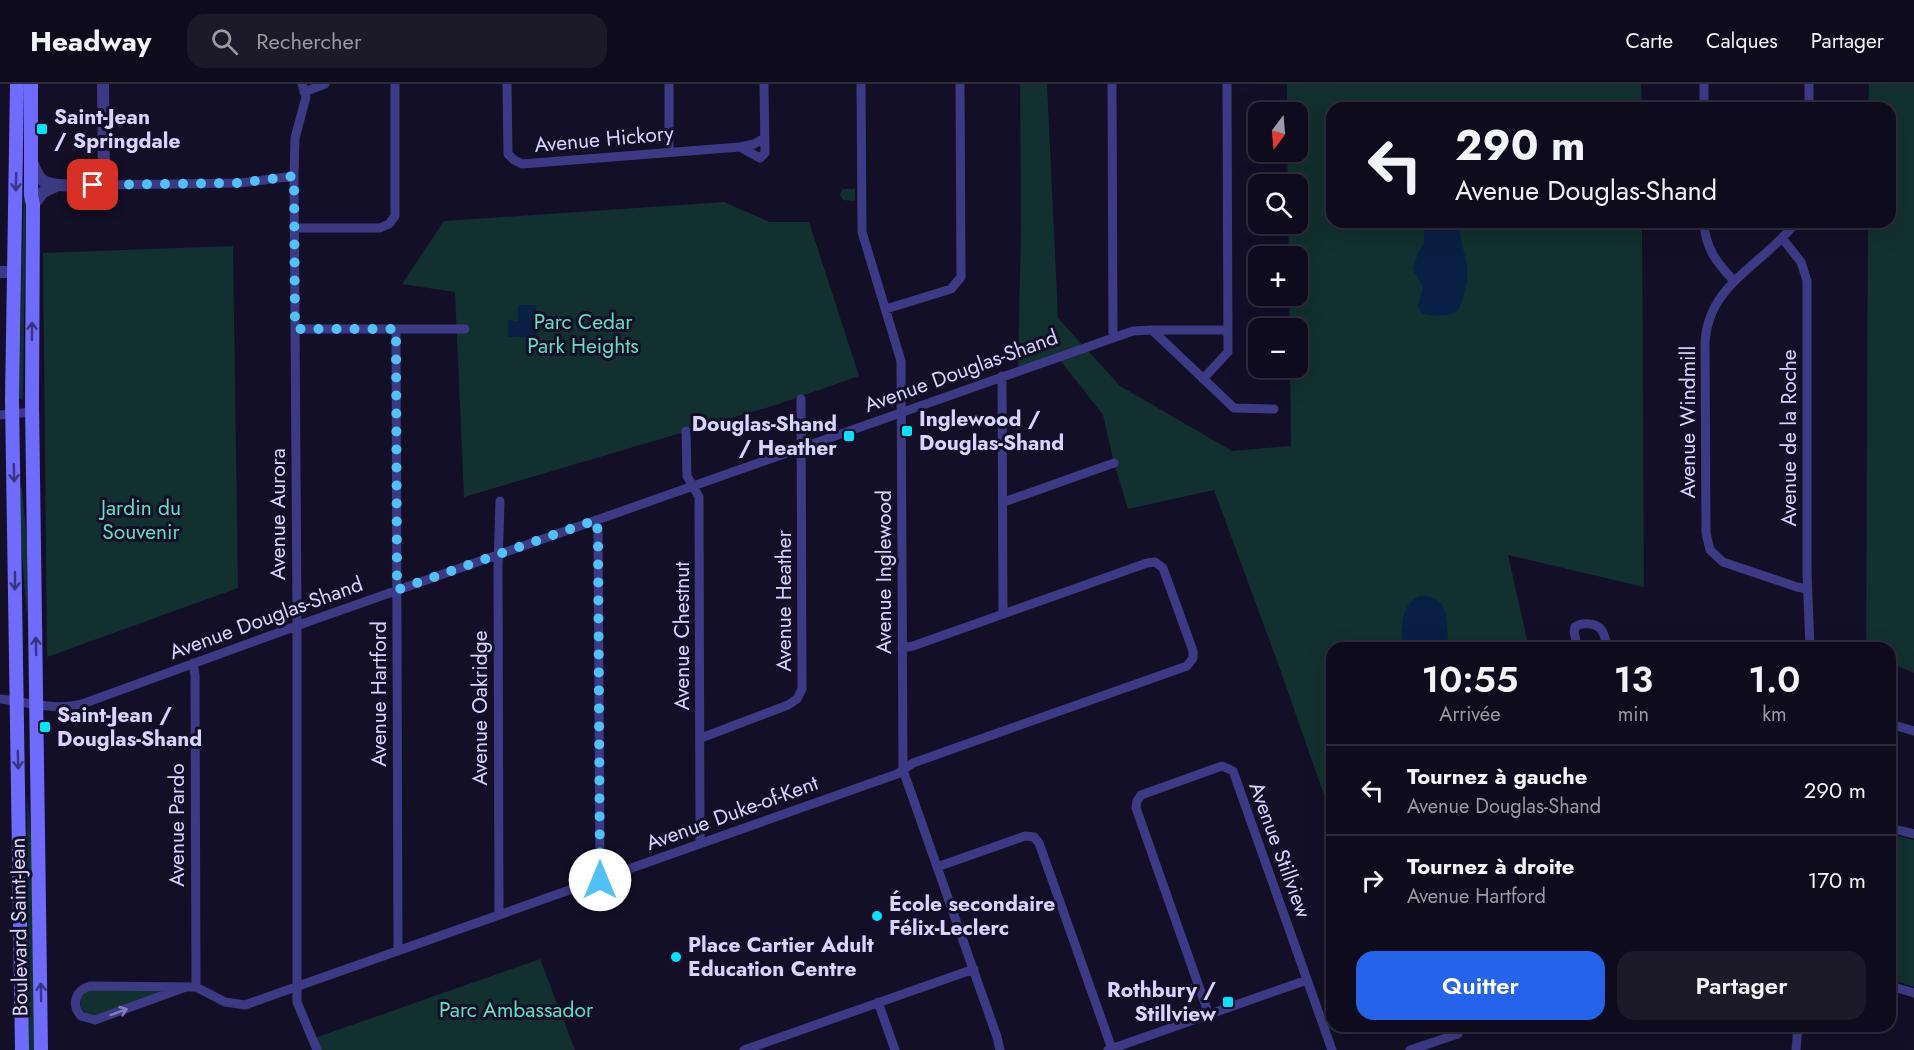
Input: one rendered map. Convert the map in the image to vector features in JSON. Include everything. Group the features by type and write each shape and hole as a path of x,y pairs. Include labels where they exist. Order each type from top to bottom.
{"main road":[{"name":"Boulevard Saint-Jean","path":"18,84 7,272 6,415 17,701 22,1050"},
{"name":"Boulevard Saint-Jean","path":"31,84 32,412 41,1050"}],"street":[{"path":"103,84 104,185"},
{"path":"303,88 326,84"},
{"path":"294,228 380,228 389,224 395,216 394,84"},
{"name":"Avenue Hickory","path":"507,84 508,154 522,164 741,147 765,138 765,153 760,158 741,147"},
{"path":"669,84 669,152"},
{"path":"764,84 765,138"},
{"name":"Avenue Inglewood","path":"861,84 862,231 901,361 903,770 974,969 1000,1050"},
{"path":"886,309 951,289 961,277 960,84"},
{"path":"1112,84 1113,337"},
{"path":"1203,379 1227,351 1227,84"},
{"path":"1704,84 1704,102"},
{"path":"1809,84 1809,102"},
{"name":"Avenue Aurora","path":"303,88 305,104 295,138 294,176 297,1002 317,1050"},
{"path":"31,159 41,179 58,185 240,183 294,176"},
{"path":"33,205 43,192 58,185"},
{"path":"1705,228 1706,240 1716,262 1734,281"},
{"name":"Avenue Windmill","path":"1791,228 1722,293 1714,306 1706,334 1707,544 1714,555 1723,562 1807,589"},
{"name":"Avenue de la Roche","path":"1782,238 1801,262 1806,280 1807,589 1810,642"},
{"path":"295,329 465,329"},
{"name":"Avenue Hartford","path":"396,329 398,951"},
{"path":"1152,330 1234,408 1274,409"},
{"name":"Avenue Douglas-Shand","path":"0,699 53,707 74,706 1113,337 1133,331 1228,330"},
{"path":"902,648 1003,614 1002,376"},
{"name":"Avenue Heather","path":"701,738 788,705 797,699 802,689 801,399"},
{"path":"6,415 32,412"},
{"name":"Avenue Chestnut","path":"686,431 687,476 699,496 700,843"},
{"path":"1004,502 1114,463"},
{"name":"Avenue Oakridge","path":"499,915 498,554 500,501"},
{"path":"596,520 598,532 600,880"},
{"name":"Avenue Duke-of-Kent","path":"191,987 95,1020 81,1016 75,1008 78,993 90,986 191,987 225,1002 244,1005 600,880 903,770 913,763 1187,666 1193,658 1193,651 1163,568 1155,562 1003,614"},
{"path":"1576,642 1574,632 1575,627 1580,623 1600,628 1606,642"},
{"name":"Avenue Pardo","path":"191,987 195,675 193,663"},
{"path":"1896,726 1914,731"},
{"name":"Avenue Stillview","path":"1209,1014 1136,808 1141,795 1222,766 1233,771 1332,1050"},
{"path":"1896,830 1914,834"},
{"path":"938,867 1025,836 1034,837 1039,843 1110,1049 1307,980"},
{"path":"744,1050 974,969"},
{"path":"1896,988 1914,993"},
{"path":"878,1002 895,1050"},
{"path":"1796,1050 1798,1032"},
{"path":"1410,1050 1458,1034"}],"green space":[{"path":"1020,84 1047,84 1058,318 1120,386 1232,451 1291,446 1290,378 1308,378 1308,318 1290,318 1289,306 1308,306 1308,246 1289,246 1288,234 1308,234 1308,174 1288,174 1287,162 1308,162 1308,102 1287,102 1287,84 1641,84 1642,102 1326,102 1326,228 1642,228 1644,587 1508,555 1528,642 1326,642 1326,801 1214,490 1128,509 1103,415 1057,356 1018,370 1021,227"},
{"path":"1869,84 1914,84 1914,673 1896,666 1896,642 1866,642 1868,228 1896,228 1896,102 1868,102"},
{"path":"24,176 26,176 23,400 19,398"},
{"path":"842,189 855,189 855,201 843,200 840,195"},
{"name":"Parc Cedar Park Heights","path":"724,202 770,222 809,222 859,376 776,405 464,497 455,292 402,284 444,221"},
{"name":"Jardin du Souvenir","path":"233,246 238,588 47,657 43,253"},
{"path":"20,488 22,488 27,544 27,620 21,542"},
{"path":"27,794 32,847 34,1050 29,1050"},
{"path":"1896,836 1914,840 1914,987 1896,981"},
{"name":"Parc Ambassador","path":"540,959 575,1050 317,1050 312,1039"},
{"path":"159,989 160,993 93,1016 81,1008 80,999 87,990"}],"water":[{"path":"1424,228 1460,228 1467,277 1458,311 1435,316 1422,313 1418,306 1423,288 1413,269 1418,253 1424,244"},
{"path":"518,305 536,305 537,337 508,337 508,320 518,322"},
{"path":"1420,596 1438,600 1445,613 1449,642 1403,642 1403,618 1413,600"}],"place":[{"name":"Saint-Jean / Springdale","path":"42,129"},
{"name":"Inglewood / Douglas-Shand","path":"907,431"},
{"name":"Douglas-Shand / Heather","path":"849,436"},
{"name":"Saint-Jean / Douglas-Shand","path":"45,727"},
{"name":"École secondaire Félix-Leclerc","path":"877,916"},
{"name":"Place Cartier Adult Education Centre","path":"676,957"},
{"name":"Rothbury / Stillview","path":"1228,1002"}],"route":[{"path":"93,185 240,183 294,176 295,329 396,329 397,590 596,520 598,532 600,880"}]}
